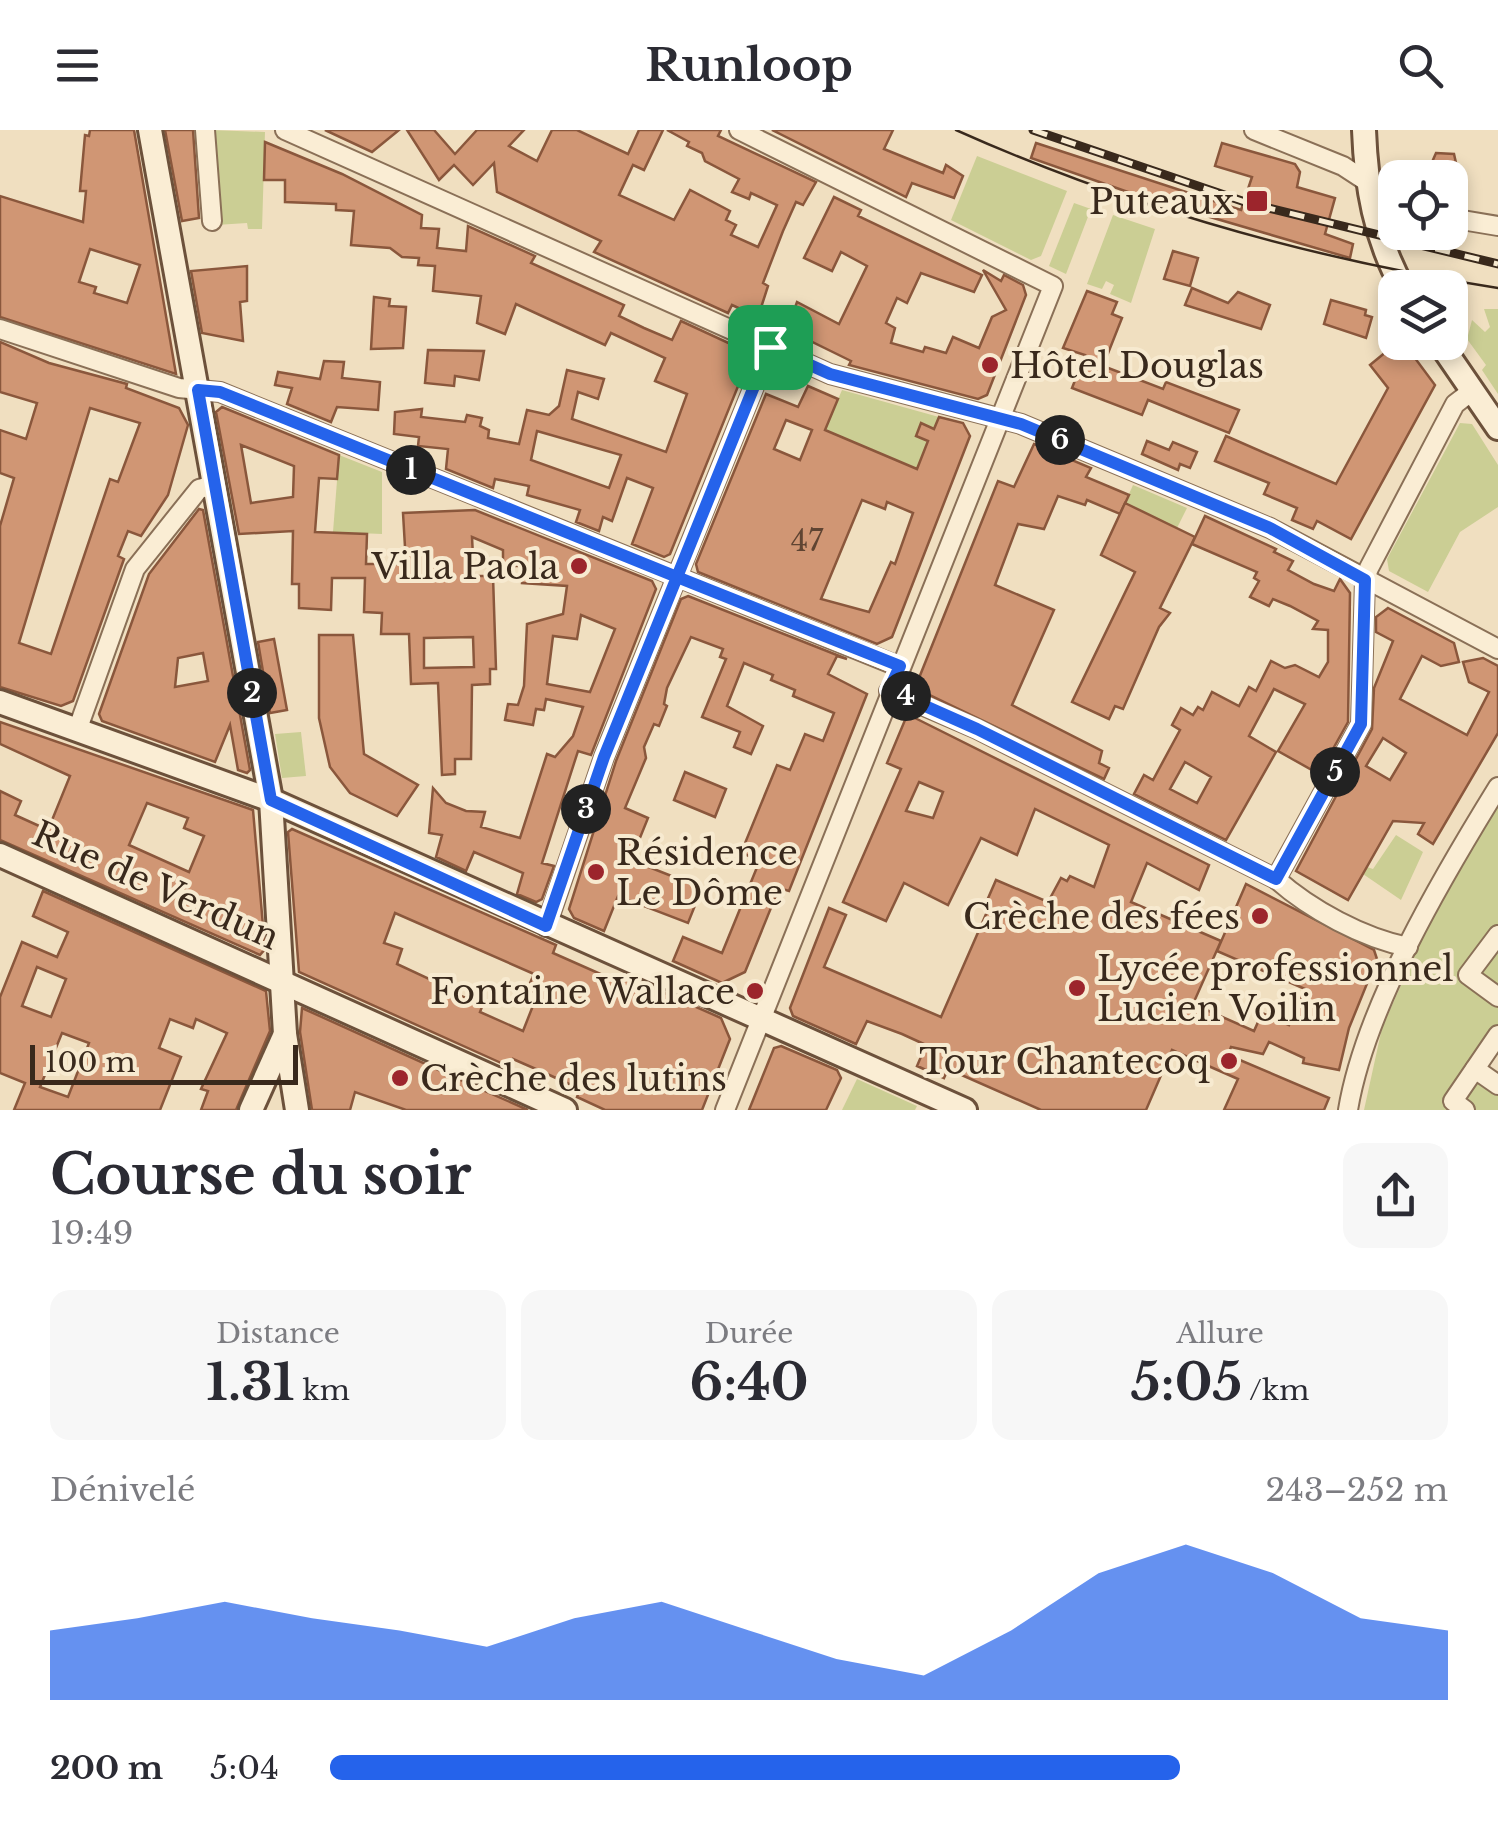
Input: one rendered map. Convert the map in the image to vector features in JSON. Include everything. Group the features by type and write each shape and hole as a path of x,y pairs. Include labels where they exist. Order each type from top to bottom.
{"street":[{"path":"150,130 271,800 285,1034 296,1110"},
{"path":"206,130 212,221"},
{"path":"285,130 830,374 1001,418 1270,528 1498,650"},
{"path":"725,1110 1053,286 740,130"},
{"path":"1254,130 1378,188"},
{"path":"1364,130 1366,179 1393,270"},
{"path":"1468,221 1498,226"},
{"path":"0,328 198,390 220,392 900,666"},
{"path":"546,926 604,757 770,347"},
{"path":"1450,360 1498,428"},
{"path":"1276,879 1361,724 1365,580 1455,404 1472,391"},
{"path":"78,728 135,569 198,489 214,485"},
{"path":"889,690 977,729 1276,879 1298,898 1387,943 1408,947"},
{"path":"0,702 271,800 546,926 966,1110"},
{"path":"1352,1108 1371,1034 1408,947 1438,885 1498,787"},
{"name":"Rue de Verdun","path":"0,854 565,1110"},
{"path":"1498,935 1468,976 1498,997"},
{"path":"251,1110 285,1034"},
{"path":"1455,1107 1498,1035"},
{"path":"1475,1069 1498,1085"},
{"path":"263,1079 281,1076 293,1081"}],"green space":[{"path":"211,130 265,132 262,229 248,229 247,223 216,225"},
{"path":"977,156 1067,191 1041,256 1031,260 951,220"},
{"path":"1074,203 1091,209 1066,274 1049,266"},
{"path":"1113,215 1155,229 1131,303 1110,294 1114,285 1106,281 1102,289 1087,284"},
{"path":"1484,309 1498,309 1498,394 1482,370 1486,365 1468,340 1472,320 1485,332 1490,327"},
{"path":"842,390 939,417 934,429 921,424 916,436 928,441 917,468 825,430"},
{"path":"1460,423 1472,424 1498,465 1498,507 1460,532 1428,592 1389,571 1387,559"},
{"path":"339,455 382,472 382,534 333,532"},
{"path":"1133,485 1187,508 1177,528 1125,503"},
{"path":"301,732 306,776 282,778 275,734"},
{"path":"1498,802 1498,1040 1481,1064 1498,1077 1498,1110 1364,1110 1382,1028 1446,884"},
{"path":"1396,835 1423,852 1401,900 1363,874 1367,867 1373,869"},
{"path":"857,1079 917,1106 915,1110 842,1110"}],"building":[{"path":"90,130 134,130 176,374 0,317 0,196 83,222 86,191 80,191 85,135 89,136","holes":["90,249 140,265 127,303 94,293 96,287 79,282"]},
{"path":"165,130 193,130 199,218 182,221"},
{"path":"325,130 399,130 372,152"},
{"path":"407,130 434,130 455,154 477,130 524,130 509,146 537,161 552,130 577,130 628,154 639,130 663,130 644,170 633,165 619,195 674,220 690,190 730,211 726,220 736,225 731,235 758,247 777,205 751,193 749,199 732,192 739,179 705,161 702,153 687,146 689,142 667,130 721,130 718,136 816,182 803,205 796,202 783,231 763,283 768,286 758,317 732,305 728,313 594,252 601,241 497,192 494,163 473,185 454,165 439,180"},
{"path":"772,130 893,130 884,149 943,173 946,165 963,176 954,198 912,183 906,197"},
{"path":"265,142 342,174 422,215 421,228 439,229 437,248 466,251 468,226 535,256 531,263 624,305 619,316 644,328 672,340 681,321 735,346 745,369 670,554 664,557 632,544 653,488 627,478 612,521 603,517 599,531 576,522 580,510 527,495 529,486 495,479 493,488 446,469 448,449 418,446 419,437 394,434 395,412 422,409 421,417 465,422 467,415 482,418 480,426 489,430 488,438 519,444 527,410 549,415 559,406 567,370 604,379 598,399 578,392 572,419 666,452 687,394 655,381 665,358 611,333 605,345 516,304 505,334 477,323 481,296 433,291 435,266 418,265 419,258 402,257 390,248 351,245 354,211 336,210 336,204 285,202 285,180 264,180","holes":["537,431 621,455 609,488 531,460"]},
{"path":"1036,143 1241,210 1252,177 1215,166 1222,143 1295,164 1300,172 1297,187 1335,198 1325,234 1353,244 1350,258 1145,198 1031,158"},
{"path":"1436,153 1454,154 1455,160 1433,160"},
{"path":"834,197 861,210 858,216 982,275 974,292 921,273 907,303 897,298 886,323 895,328 891,343 923,352 925,347 946,353 953,337 979,348 992,317 1006,310 983,270 1001,281 1004,275 1023,285 1026,295 987,395 978,399 849,365 851,361 800,336 797,344 784,338 797,302 839,324 867,266 841,252 832,271 804,258"},
{"path":"1173,251 1198,258 1190,286 1164,279"},
{"path":"247,266 247,301 240,302 243,341 202,333 191,271"},
{"path":"1192,288 1228,303 1238,292 1270,305 1261,329 1185,305"},
{"path":"1087,291 1117,302 1112,314 1122,318 1103,366 1163,389 1166,382 1239,410 1229,433 1148,400 1142,415 1072,388 1085,355 1063,348"},
{"path":"374,297 390,299 389,306 406,307 403,348 371,349"},
{"path":"1331,300 1366,310 1365,315 1372,317 1366,338 1324,324"},
{"path":"0,342 49,363 127,384 126,388 179,408 188,425 168,495 141,536 128,531 118,556 124,559 73,701 61,706 0,687 0,526 14,478 0,473 0,430 26,439 37,403 0,392","holes":["90,408 140,423 118,482 110,479 51,654 19,643"]},
{"path":"428,350 484,351 479,380 455,376 454,386 425,383"},
{"path":"1378,358 1416,360 1435,385 1351,539 1317,521 1313,529 1292,520 1297,508 1264,494 1269,483 1215,461 1226,436 1336,484 1388,388 1370,365"},
{"path":"324,361 344,362 342,378 380,382 378,410 337,407 331,422 287,404 292,388 275,385 278,372 320,379"},
{"path":"808,386 838,399 825,430 917,469 928,441 916,436 921,423 934,429 939,417 963,423 970,436 892,637 877,644 698,572 696,564 766,394 798,407","holes":["786,420 812,430 800,460 774,449","862,500 885,509 887,502 913,513 895,564 891,562 869,612 821,599"]},
{"path":"222,407 339,455 337,479 319,478 315,532 367,534 366,564 406,564 403,513 475,510 652,581 656,589 591,755 578,751 542,863 554,866 542,899 536,902 517,894 523,873 474,852 466,871 436,857 442,835 429,833 433,788 446,803 466,811 485,812 481,827 520,838 547,754 555,757 573,736 583,707 546,699 544,710 536,709 533,725 505,720 508,704 518,705 524,686 527,624 563,614 567,586 522,583 523,566 503,566 503,550 472,537 474,576 493,576 496,669 490,669 490,684 472,685 471,759 455,759 455,774 442,775 438,683 411,684 409,634 381,634 382,613 364,612 365,578 332,578 331,610 299,608 299,584 292,584 293,531 239,534 216,412","holes":["241,445 294,466 293,497 251,503","581,615 615,629 590,692 547,684 553,636 577,639","473,637 474,667 424,668 424,638"]},
{"path":"1147,441 1169,450 1173,442 1197,452 1190,468 1180,464 1178,470 1142,454"},
{"path":"1034,444 1091,468 1086,477 1129,495 1120,514 1087,500 1085,505 1058,496 1044,529 1018,524 995,585 1054,610 1012,705 1102,751 1099,763 1109,768 1104,779 921,691 917,683 998,481 1014,487"},
{"path":"1125,503 1195,537 1160,608 1170,613 1159,627 1123,709 1115,706 1109,719 1072,702 1135,572 1101,555"},
{"path":"199,509 203,510 250,770 247,773 238,770 230,725 215,762 102,721 99,714 149,574","holes":["203,653 208,681 175,687 178,658"]},
{"path":"1205,516 1276,549 1274,552 1293,561 1288,570 1314,584 1334,591 1340,579 1350,593 1348,722 1319,774 1278,751 1305,704 1274,689 1249,736 1276,752 1226,840 1134,794 1144,775 1153,780 1180,730 1172,725 1181,708 1193,715 1198,707 1203,710 1212,692 1239,706 1249,687 1256,691 1271,661 1285,668 1295,665 1319,677 1328,662 1328,630 1313,629 1318,621 1290,606 1273,599 1269,606 1250,597 1259,581 1254,578 1257,572 1192,544","holes":["1185,762 1211,777 1197,803 1170,789"]},
{"path":"688,596 847,659 837,656 828,674 867,694 789,891 779,888 745,972 722,983 673,961 683,937 722,953 760,860 741,853 777,765 790,770 805,734 823,741 834,713 793,696 795,690 771,680 773,675 744,663 727,706 763,726 751,754 734,747 740,732 702,717 726,659 720,657 723,649 691,637 667,688 667,706 659,726 654,724 644,747 646,758 625,808 648,818 631,860 702,888 688,923 618,896 604,931 574,918 569,909 616,761 681,599"},
{"path":"1388,608 1454,643 1459,662 1441,666 1422,656 1400,699 1467,735 1489,692 1469,682 1463,662 1483,658 1498,666 1498,733 1433,844 1418,834 1424,823 1393,821 1348,900 1296,871 1372,729 1374,688 1393,641 1376,632 1376,617","holes":["1383,738 1406,753 1390,780 1366,766"]},
{"path":"319,635 353,635 364,754 418,785 397,816 350,793 330,767 319,718"},
{"path":"274,639 287,710 270,713 258,642"},
{"path":"911,716 1209,865 1199,890 1147,863 1131,902 1221,941 1193,1004 1254,1031 1262,1013 1289,1025 1305,989 1217,951 1246,884 1374,950 1377,959 1349,1028 1339,1070 1303,1063 1304,1058 1269,1042 1263,1054 1231,1047 1228,1055 1329,1098 1324,1110 1224,1110 1238,1079 1172,1050 1146,1110 1041,1110 948,1069 944,1078 917,1066 926,1045 902,1034 867,1021 856,1044 793,1016 790,1008 829,908 846,915 824,967 941,1017 990,905 986,903 996,880 1048,902 1061,878 1067,881 1070,876 1094,887 1109,845 1035,809 1017,855 981,838 948,905 904,883 886,921 843,902 901,769 887,763 905,720","holes":["919,782 943,792 933,818 906,811"]},
{"path":"0,722 253,810 265,949 260,955 0,840 0,791 21,801 15,815 48,830 70,776 0,744","holes":["147,803 188,818 184,828 204,836 189,872 129,845"]},
{"path":"685,772 726,789 715,817 674,800"},
{"path":"292,829 556,945 553,953 623,984 626,976 721,1018 730,1039 702,1110 605,1110 577,1097 580,1089 545,1073 513,1059 510,1067 299,972 288,832","holes":["395,913 534,974 527,990 538,993 523,1031 480,1012 483,1004 436,987 438,983 397,964 402,949 384,943"]},
{"path":"43,891 266,991 270,1031 236,1110 201,1110 208,1091 201,1089 227,1033 196,1019 193,1028 170,1019 159,1048 181,1057 160,1110 14,1110 25,1083 0,1073 0,997 22,942 57,957 68,932 33,916","holes":["37,967 66,979 51,1017 22,1006","62,1033 89,1043 68,1097 40,1087"]},
{"path":"302,1008 528,1110 406,1110 355,1092 350,1110 312,1110 300,1032"},
{"path":"781,1046 837,1070 841,1078 826,1110 749,1110 774,1048"}],"tram line":[{"path":"956,130 1087,183 1222,227 1359,262 1498,288"}],"railway":[{"path":"1033,130 1248,203 1498,264"}],"place":[{"name":"Puteaux","path":"1257,201"},
{"name":"Hôtel Douglas","path":"990,365"},
{"name":"Villa Paola","path":"579,566"},
{"name":"Résidence Le Dôme","path":"596,872"},
{"name":"Crèche des fées","path":"1260,916"},
{"name":"Lycée professionnel Lucien Voilin","path":"1077,988"},
{"name":"Fontaine Wallace","path":"755,991"},
{"name":"Tour Chantecoq","path":"1229,1061"},
{"name":"Crèche des lutins","path":"400,1078"}],"route":[{"path":"770,347 677,577 220,392 198,390 271,800 546,926 604,757 677,577 900,666 889,690 977,729 1276,879 1361,724 1365,580 1270,528 1021,424 830,374 770,347"}]}
